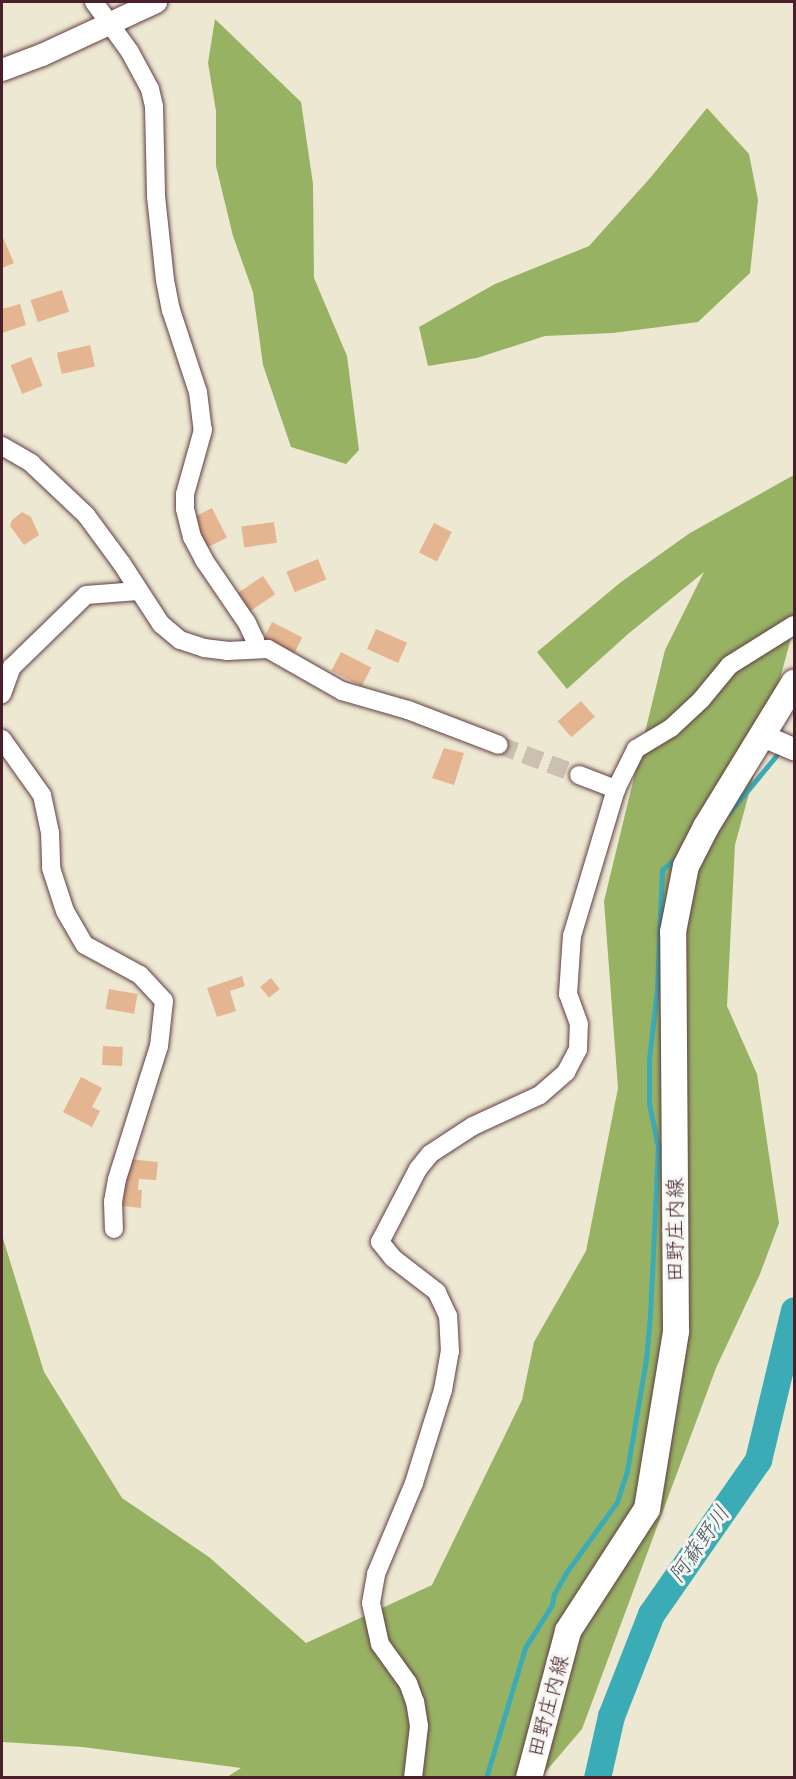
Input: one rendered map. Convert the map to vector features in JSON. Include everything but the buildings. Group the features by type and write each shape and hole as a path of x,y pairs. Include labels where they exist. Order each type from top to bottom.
{"main road":[{"name":"田野庄内線","path":"529,1778 568,1631 647,1509 676,1331 673,932 686,866 706,827 795,683"}],"street":[{"path":"94,2 141,71 154,106 156,196 165,280 171,310 198,392 203,430 185,494 185,509 192,537 204,560 247,623 257,650"},
{"path":"2,70 42,55 156,2"},
{"path":"2,446 32,463 86,515 160,624 180,640 204,648 227,651 276,652 342,691 408,710 500,745"},
{"path":"2,694 12,667 86,595 138,591"},
{"path":"413,1778 419,1726 415,1702 408,1683 380,1644 371,1603 376,1574 414,1484 443,1390 450,1352 448,1316 437,1292 393,1258 380,1242 418,1169 430,1154 473,1126 540,1095 566,1072 578,1049 579,1024 568,994 572,936 616,789 636,749 671,728 701,700 730,665 788,632 795,625"},
{"path":"763,736 795,749"},
{"path":"2,739 42,795 50,832 51,868 64,911 85,945 140,975 164,1001 159,1046 117,1179 113,1202 114,1229"},
{"path":"579,775 616,789"}],"green space":[{"path":"215,19 301,102 313,184 314,278 347,356 359,450 346,464 291,447 263,365 253,292 233,236 216,166 216,111 208,63"},
{"path":"707,108 749,154 758,200 750,273 698,322 613,333 545,336 477,358 428,366 419,327 495,284 589,246 651,177"},
{"path":"794,475 794,627 735,845 727,1006 757,1074 779,1223 760,1274 716,1368 582,1729 541,1777 227,1777 241,1768 83,1747 2,1742 2,1235 44,1372 122,1498 209,1557 306,1643 432,1585 522,1400 534,1342 586,1251 618,1088 604,901 665,650 704,572 628,634 567,689 537,652 621,582 690,533"}],"waterway":[{"path":"729,813 781,750"},
{"path":"486,1778 525,1648 552,1605 554,1594 566,1573 617,1502 627,1471 646,1360 650,1316 658,1147 649,1104 649,1059 657,990 662,870 679,855"},
{"name":"阿蘇野川","path":"597,1778 611,1716 651,1614 758,1460 794,1310"}],"tunnel":[{"path":"499,745 579,775"}]}
